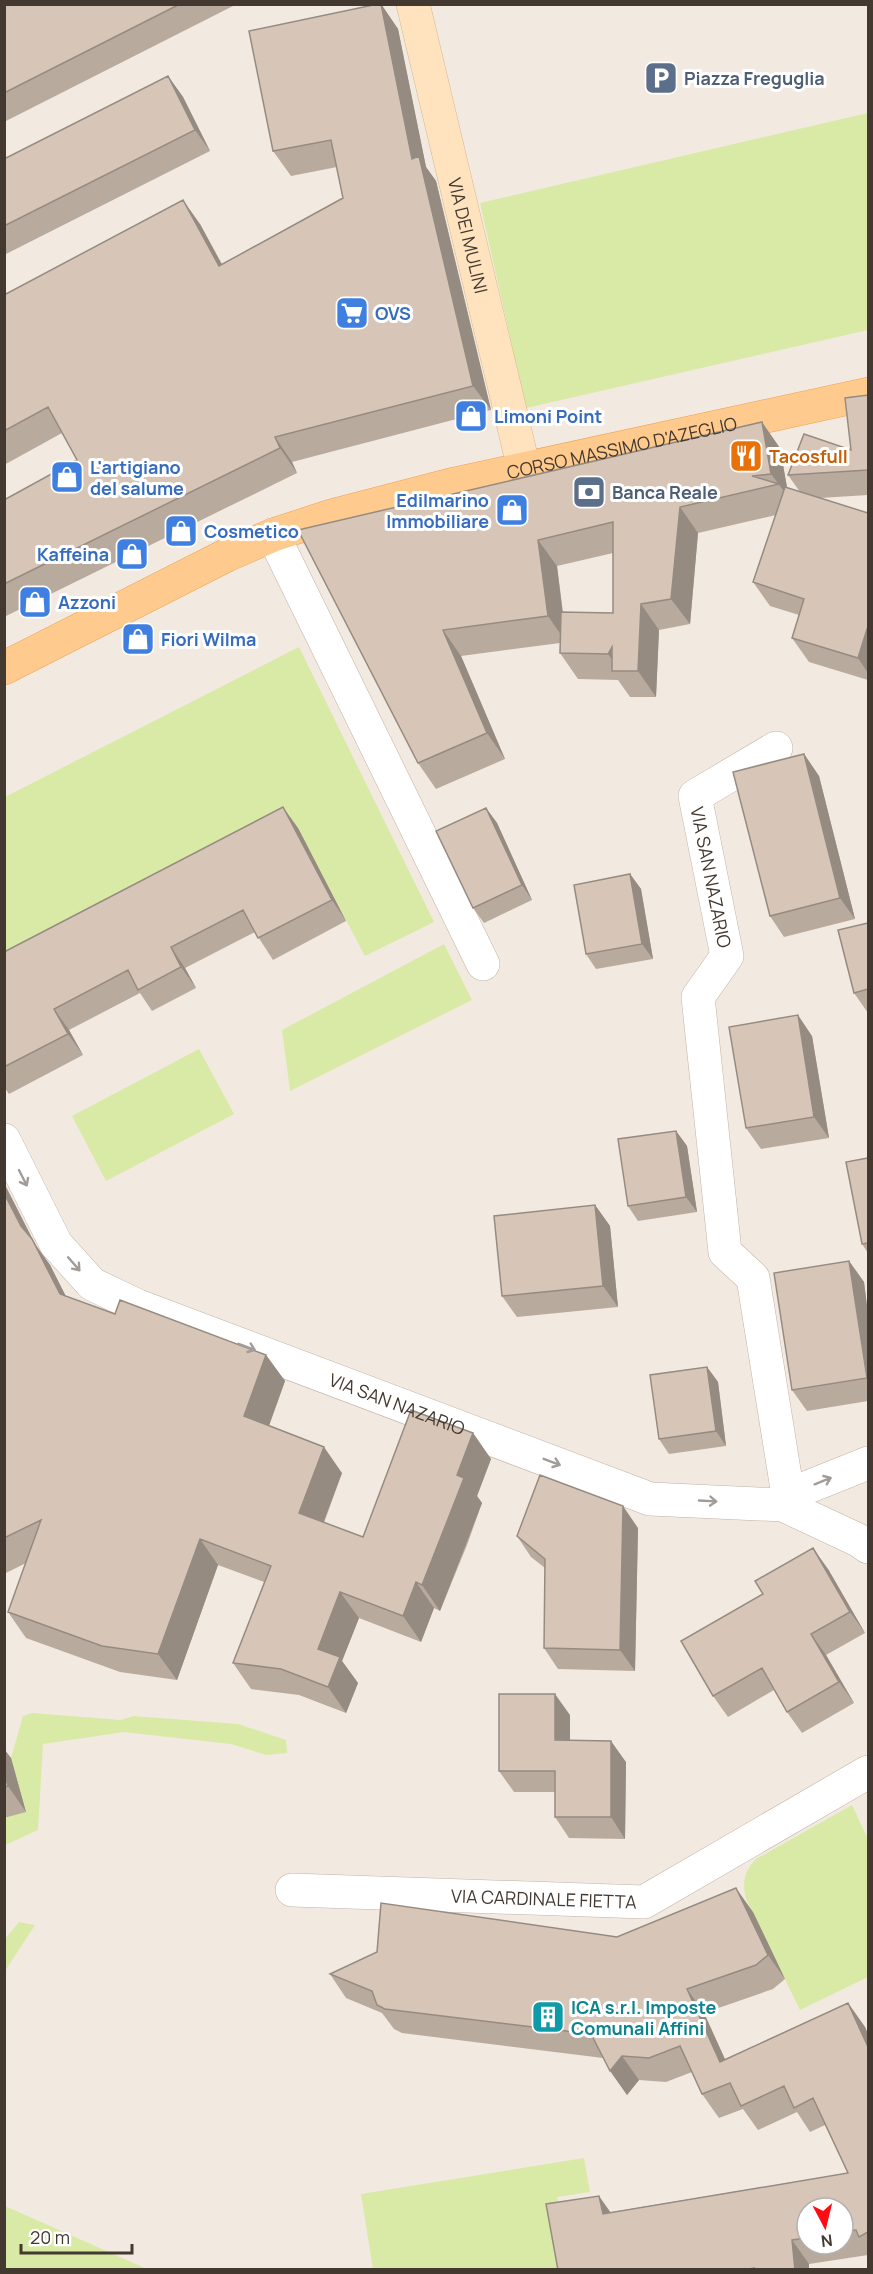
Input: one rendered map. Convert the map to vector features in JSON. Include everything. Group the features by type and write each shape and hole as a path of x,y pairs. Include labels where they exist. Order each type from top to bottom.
{"main road":[{"name":"CORSO MASSIMO D'AZEGLIO","path":"4,668 227,555 273,535 331,516 524,468 868,394"}],"street":[{"name":"VIA DEI MULINI","path":"413,4 524,468"},
{"path":"273,535 483,964"},
{"name":"VIA SAN NAZARIO","path":"776,748 694,796 727,956 698,997 724,1252 753,1278 786,1500"},
{"name":"VIA SAN NAZARIO","path":"4,1140 56,1244 92,1284 138,1306 650,1498 786,1500 868,1547"},
{"path":"786,1500 868,1463"},
{"name":"VIA CARDINALE FIETTA","path":"292,1890 644,1902 868,1772"}],"green space":[{"path":"868,113 868,330 526,408 480,203"},
{"path":"299,647 434,922 365,956 297,828 5,981 5,797"},
{"path":"444,944 472,1000 290,1091 282,1030"},
{"path":"199,1049 234,1114 106,1181 72,1116"},
{"path":"32,1713 121,1720 133,1716 238,1724 286,1740 287,1753 266,1755 231,1744 124,1732 43,1744 38,1830 5,1845 5,1818 26,1811 11,1758 23,1716"},
{"path":"852,1805 868,1839 868,1977 800,2010 746,1899 745,1878 756,1859"},
{"path":"19,1922 35,1925 5,1971 5,1939"},
{"path":"584,2158 590,2192 557,2197 570,2270 373,2269 361,2194"},
{"path":"5,2206 147,2269 5,2269"}],"building":[{"path":"4,4 180,4 4,93"},
{"path":"381,4 412,159 419,156 473,386 275,437 280,448 4,584 4,500 77,460 48,407 4,431 4,295 183,200 219,266 343,198 331,140 273,151 249,31"},
{"path":"168,76 195,130 4,226 4,159"},
{"path":"868,395 868,470 788,475 804,434 851,450 845,398"},
{"path":"762,422 771,474 752,476 779,484 680,507 671,599 641,604 638,671 612,671 612,647 608,654 560,653 561,612 613,613 613,522 538,540 548,616 443,630 487,733 418,763 298,530"},
{"path":"785,487 868,513 868,626 858,658 792,638 804,599 753,582"},
{"path":"804,754 840,898 770,916 733,772"},
{"path":"283,807 332,900 258,938 243,910 171,947 181,967 138,990 128,970 54,1009 68,1034 4,1067 4,952"},
{"path":"486,808 522,885 473,908 436,831"},
{"path":"630,874 642,944 586,954 574,885"},
{"path":"868,923 868,989 854,993 838,930"},
{"path":"798,1015 814,1117 746,1128 729,1027"},
{"path":"676,1131 686,1197 628,1206 618,1139"},
{"path":"868,1158 868,1243 862,1244 846,1162"},
{"path":"4,1193 21,1226 32,1239 60,1294 115,1314 120,1300 266,1355 244,1416 324,1447 299,1513 363,1537 411,1410 473,1433 457,1475 464,1478 422,1585 416,1582 403,1616 340,1592 318,1649 340,1657 328,1687 281,1669 233,1663 271,1566 200,1539 158,1654 102,1646 8,1612 41,1520 4,1538"},
{"path":"595,1205 603,1286 502,1296 494,1216"},
{"path":"849,1261 867,1378 792,1390 774,1273"},
{"path":"707,1367 716,1431 659,1439 650,1375"},
{"path":"540,1475 623,1506 620,1650 544,1648 545,1559 517,1536"},
{"path":"813,1548 850,1612 811,1634 839,1682 787,1712 762,1668 713,1696 681,1641 763,1594 755,1581"},
{"path":"499,1694 555,1694 555,1740 611,1741 611,1817 555,1817 555,1771 499,1771"},
{"path":"4,1773 8,1786 4,1787"},
{"path":"736,1888 768,1955 756,1965 687,1989 720,2062 848,2003 868,2047 868,2232 859,2237 855,2230 855,2196 795,2196 795,2240 792,2240 795,2270 754,2270 754,2268 745,2270 558,2270 546,2204 599,2196 603,2214 848,2173 813,2098 794,2108 784,2086 741,2106 730,2083 702,2094 680,2046 649,2058 622,2056 610,2071 591,2034 385,2009 377,2005 372,1991 330,1974 377,1952 381,1903 617,1937"}],"place":[{"name":"Piazza Freguglia","path":"661,78"},
{"name":"OVS","path":"352,313"},
{"name":"Limoni Point","path":"471,416"},
{"name":"Tacosfull","path":"746,456"},
{"name":"L'artigiano del salume","path":"67,477"},
{"name":"Banca Reale","path":"589,492"},
{"name":"Edilmarino Immobiliare","path":"512,510"},
{"name":"Cosmetico","path":"181,531"},
{"name":"Kaffeina","path":"132,554"},
{"name":"Azzoni","path":"35,602"},
{"name":"Fiori Wilma","path":"138,639"},
{"name":"ICA s.r.l. Imposte Comunali Affini","path":"548,2017"}]}
